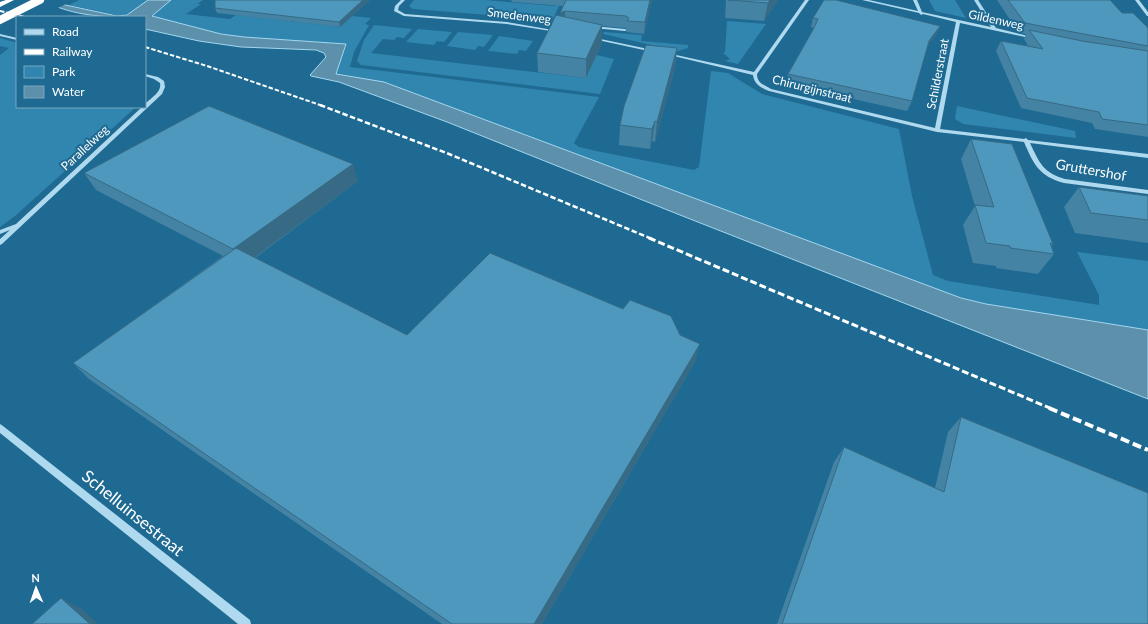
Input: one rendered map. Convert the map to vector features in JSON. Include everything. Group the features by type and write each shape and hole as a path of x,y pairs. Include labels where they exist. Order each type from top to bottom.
{"highway":[{"path":"0,5 11,0"},
{"path":"0,20 40,0"}],"street":[{"name":"Smedenweg","path":"403,0 396,8 397,12 407,15 506,23 562,30"},
{"name":"Chirurgijnstraat","path":"807,0 754,74 755,80 758,84 769,90 937,130"},
{"name":"Gildenweg","path":"864,0 1038,39"},
{"path":"915,0 921,14"},
{"path":"976,0 995,30"},
{"path":"1137,0 1148,15"},
{"name":"Schilderstraat","path":"937,130 958,22"},
{"path":"588,27 626,30"},
{"path":"0,35 16,39"},
{"path":"589,37 656,52"},
{"path":"664,54 754,74"},
{"name":"Parallelweg","path":"146,75 162,82 163,87 160,93 146,106"},
{"name":"Parallelweg","path":"0,243 144,108"},
{"name":"Gruttershof","path":"937,130 1148,156"},
{"name":"Gruttershof","path":"1026,140 1039,169 1053,178 1064,181 1148,192"},
{"name":"Parallelweg","path":"0,232 20,223"},
{"name":"Schelluinsestraat","path":"0,428 246,624"}],"green space":[{"path":"79,0 148,0 132,12 121,16 69,5"},
{"path":"171,0 203,0 197,4 201,4 186,14 230,19 236,15 340,27 352,16 371,18 365,24 369,25 354,52 350,67 599,97 574,143 579,147 694,170 699,167 711,71 728,73 762,94 899,129 912,196 933,275 948,281 1099,305 1099,295 1077,252 1148,261 1148,330 986,304 961,298 384,82 335,74 346,44 221,34 152,16"},
{"path":"414,0 485,0 554,6 560,4 551,23 513,17 413,9 409,6"},
{"path":"929,0 955,0 966,18 935,11"},
{"path":"727,21 766,24 738,64 725,61 730,59 723,53 725,52"},
{"path":"374,25 412,29 404,38 397,37 394,40 383,39 371,53 586,78 579,51 614,59 600,94 361,65 357,61 364,40"},
{"path":"418,29 452,32 444,42 437,41 434,45 406,42"},
{"path":"458,32 493,35 484,47 478,46 475,50 447,46"},
{"path":"604,32 642,35 641,41 688,45 688,48 678,51 603,34"},
{"path":"499,36 533,41 526,51 519,50 517,54 488,51"},
{"path":"0,38 16,43 16,108 135,108 15,216 0,227 0,55 9,48 0,46"},
{"path":"957,106 1075,131 1076,138 963,124 955,119"}],"water":[{"path":"42,0 117,16 92,15 55,6"},
{"path":"148,0 171,0 152,16 221,34 346,44 336,74 384,82 961,298 986,304 1148,330 1148,399 447,122 339,82 311,76 310,75 326,57 324,53 316,50 241,47 199,41 146,29 146,16 117,16 127,15"}],"pier":[{"path":"13,0 52,0 68,3 56,9 15,2"}],"building":[{"path":"215,0 363,0 339,22 215,8"},
{"path":"566,0 650,0 645,22 627,21 629,18 626,16 565,11 560,13"},
{"path":"728,0 770,0 768,3"},
{"path":"824,0 836,0 940,26 929,41 912,101 788,74 814,28 818,19 813,18"},
{"path":"1008,0 1110,0 1122,13 1133,13 1148,28 1148,46 1025,23"},
{"path":"556,15 602,25 586,59 537,53"},
{"path":"1029,30 1082,41 1148,51 1148,125 1102,119 1099,112 1027,98 1001,41 1043,49"},
{"path":"646,45 677,48 657,122 655,121 652,129 620,125 624,106"},
{"path":"209,106 353,164 233,249 84,173"},
{"path":"971,139 1012,144 1053,244 1050,243 1054,254 986,243 975,205 994,207"},
{"path":"1079,187 1148,196 1148,220 1091,213"},
{"path":"236,248 407,335 490,253 623,309 630,300 671,316 680,335 700,344 534,624 452,624 73,363"},
{"path":"961,417 1148,493 1148,624 782,624 844,447 944,492"},
{"path":"61,598 90,624 32,624"}],"railway":[{"path":"0,11 22,16"},
{"path":"146,47 207,66 323,106"},
{"path":"320,105 449,154 652,239"},
{"path":"649,238 1052,409"},
{"path":"1049,408 1148,450"}]}
